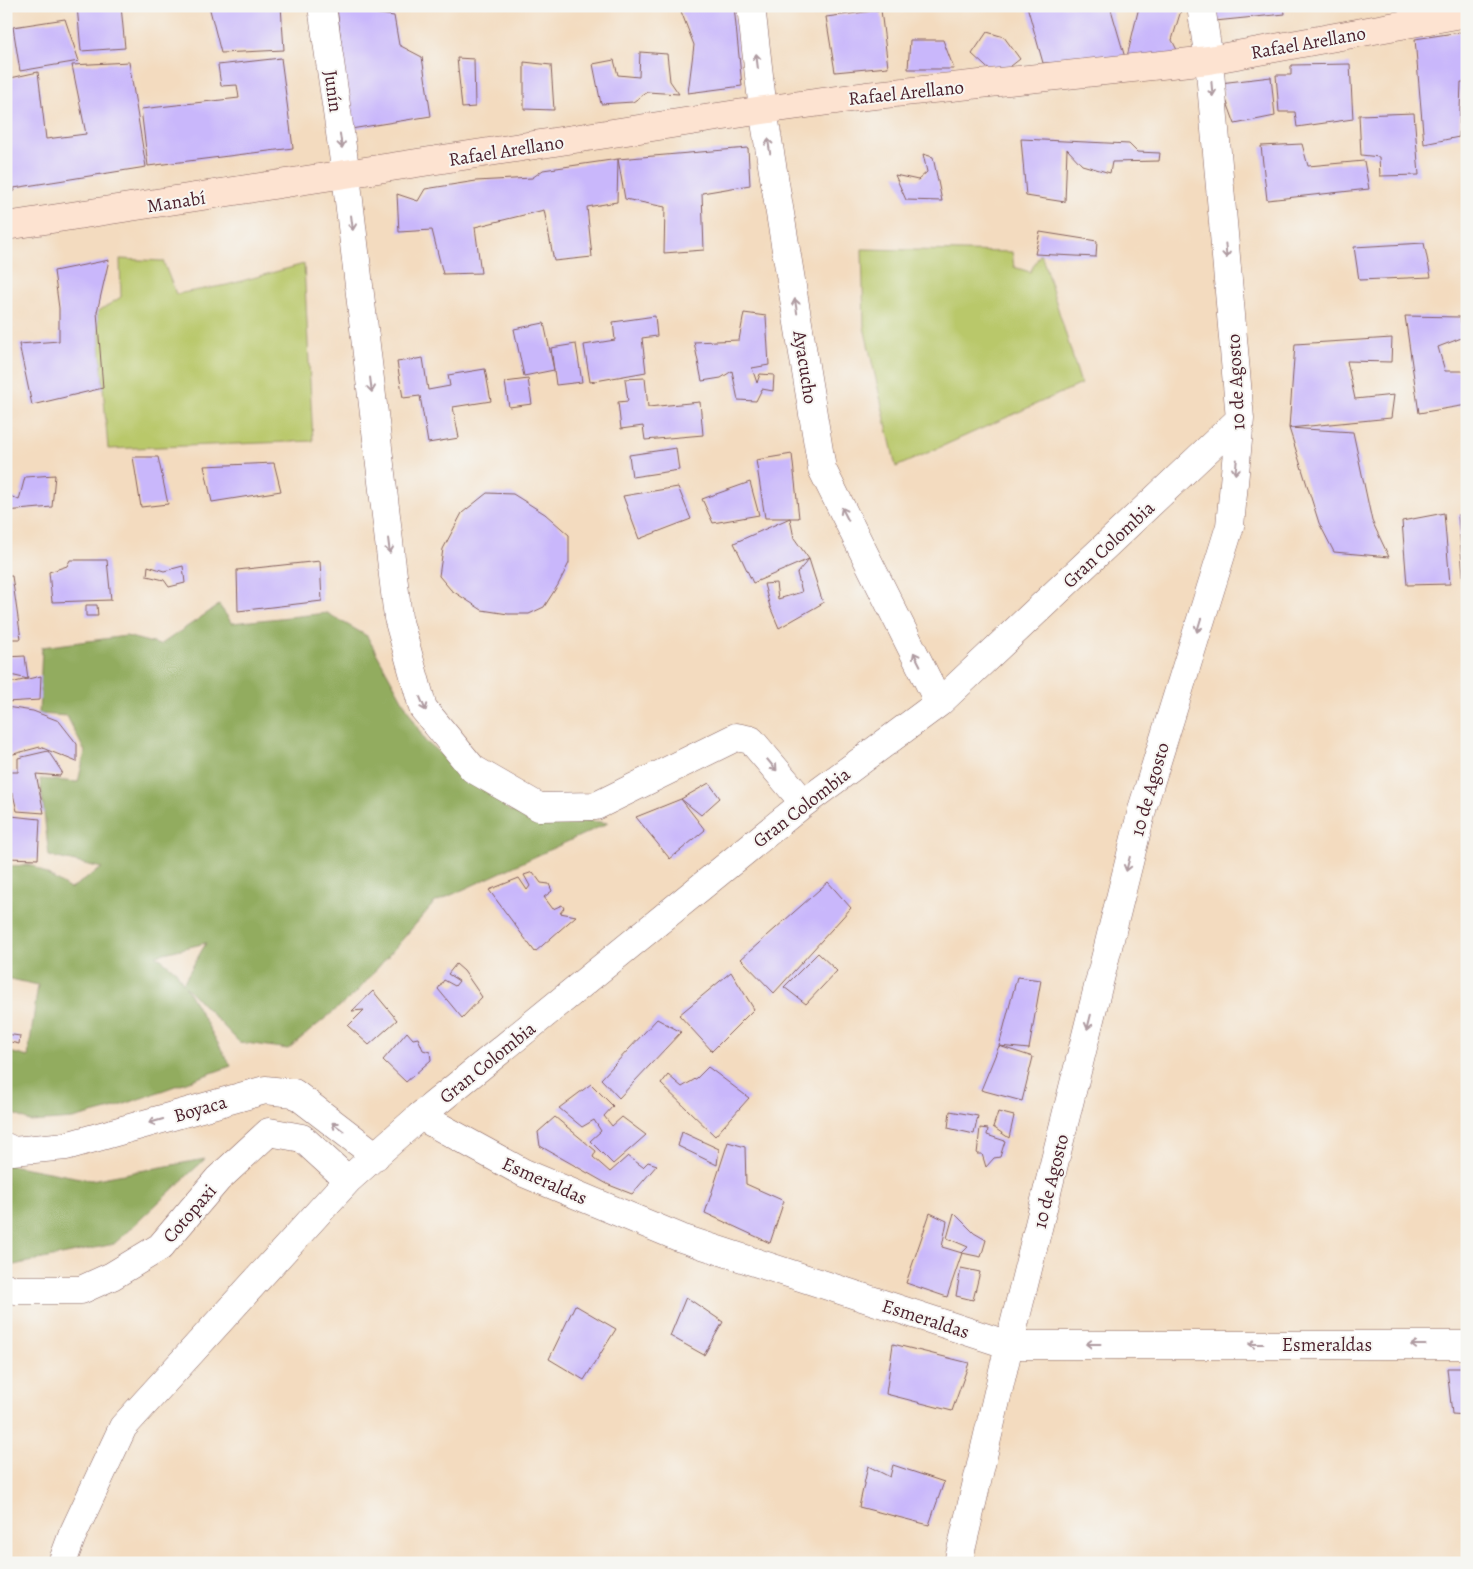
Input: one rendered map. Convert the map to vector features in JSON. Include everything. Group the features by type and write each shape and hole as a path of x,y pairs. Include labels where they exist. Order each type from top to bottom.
{"main road":[{"name":"Rafael Arellano","path":"346,175 763,110 1209,60 1467,12"},
{"name":"Manabí","path":"6,226 346,175"}],"street":[{"name":"Junín","path":"322,6 346,175 398,618 423,708 473,769 539,807 596,806 736,737 751,740 804,803"},
{"name":"Ayacucho","path":"751,6 763,110 822,469 939,703"},
{"name":"10 de Agosto","path":"958,1563 1009,1345 1143,806 1230,526 1240,419 1209,60 1201,6"},
{"name":"Gran Colombia","path":"72,1536 123,1427 348,1180 420,1116 804,803 939,703 1240,419"},
{"name":"Boyaca","path":"6,1147 14,1151 66,1146 265,1090 294,1093 376,1156"},
{"name":"Esmeraldas","path":"420,1116 524,1173 681,1238 1009,1345 1467,1345"},
{"name":"Cotopaxi","path":"6,1287 15,1290 81,1290 112,1276 160,1247 218,1179 269,1132 302,1138 348,1180"},
{"path":"58,1563 72,1536"},
{"path":"62,1563 72,1536"}],"green space":[{"path":"862,249 1012,252 1014,267 1030,272 1041,253 1081,384 896,467 864,327"},
{"path":"120,259 163,261 176,294 227,285 304,264 313,441 108,449 97,312 121,297"},
{"path":"219,605 232,623 327,613 367,636 425,741 510,811 608,823 434,903 356,993 288,1049 239,1042 185,986 231,1066 111,1109 73,1119 31,1122 6,1110 6,1051 28,1057 38,985 6,978 6,866 32,865 70,889 102,868 49,856 40,779 78,782 85,752 67,716 39,714 42,647 126,636 160,645","holes":["206,943 183,983 176,971 156,955"]},
{"path":"205,1159 114,1244 14,1265 6,1263 6,1164 91,1180"}],"building":[{"path":"77,6 121,6 125,48 81,51"},
{"path":"209,6 281,6 284,50 221,53"},
{"path":"679,6 734,6 742,86 688,93 694,45"},
{"path":"1027,6 1110,6 1126,61 1139,7 1182,7 1172,40 1182,60 1043,63"},
{"path":"1204,6 1284,6 1285,14 1205,22"},
{"path":"337,8 394,16 399,45 422,57 431,116 351,129"},
{"path":"881,10 888,67 835,72 826,17"},
{"path":"65,19 79,61 20,71 13,27"},
{"path":"1467,31 1467,82 1461,82 1459,137 1424,144 1415,39"},
{"path":"987,32 1004,37 1020,59 997,77 972,54"},
{"path":"910,40 943,40 954,69 908,69"},
{"path":"640,52 667,54 670,81 679,94 647,92 633,102 601,104 593,64 614,60 618,75 639,77"},
{"path":"281,58 293,148 148,166 141,109 239,98 237,85 221,86 218,65"},
{"path":"457,58 474,59 475,107 462,108"},
{"path":"129,62 146,167 14,188 15,191 6,193 6,79 38,72 46,139 86,134 72,65"},
{"path":"524,62 551,65 554,110 524,109"},
{"path":"1350,64 1353,119 1297,127 1295,112 1279,112 1276,75 1291,75 1291,65"},
{"path":"1271,77 1275,116 1235,124 1220,83"},
{"path":"1414,113 1419,175 1380,176 1379,157 1361,155 1359,115"},
{"path":"1021,139 1129,144 1137,152 1160,153 1159,161 1112,162 1110,173 1082,165 1067,149 1065,202 1026,196"},
{"path":"1302,144 1308,166 1364,161 1369,189 1267,200 1261,146"},
{"path":"748,148 750,185 702,193 704,250 664,253 665,207 625,199 618,159"},
{"path":"923,154 933,157 942,201 906,200 895,175 918,180 927,172"},
{"path":"618,159 617,202 587,207 592,257 554,261 544,210 475,227 481,273 443,274 432,230 399,232 397,194 418,201 425,189 476,181 532,178 543,170"},
{"path":"1040,232 1097,241 1096,257 1035,254"},
{"path":"1424,243 1431,277 1359,280 1354,247"},
{"path":"109,260 97,312 103,388 32,405 19,344 59,341 59,308 54,271"},
{"path":"744,313 766,316 769,365 752,368 757,383 760,374 774,375 773,391 762,389 756,401 738,400 732,371 721,378 702,381 694,342 739,340"},
{"path":"655,316 657,336 642,338 646,372 590,382 584,345 615,340 613,322"},
{"path":"1405,316 1460,317 1464,337 1438,347 1445,371 1464,371 1467,405 1419,413"},
{"path":"544,323 554,370 524,376 514,329"},
{"path":"1392,338 1391,362 1347,361 1355,399 1394,395 1391,418 1289,428 1295,344"},
{"path":"576,344 582,382 556,385 551,348"},
{"path":"423,358 428,390 450,386 448,375 485,369 491,401 453,407 459,438 428,443 420,396 403,398 397,362"},
{"path":"645,378 648,407 700,402 703,435 645,440 643,426 621,429 618,402 628,401 625,379"},
{"path":"528,379 532,404 509,407 505,382"},
{"path":"1289,428 1353,432 1372,521 1389,557 1334,552 1319,523"},
{"path":"676,448 679,470 632,477 629,455"},
{"path":"792,454 799,518 765,518 756,460"},
{"path":"133,457 158,457 168,504 141,507"},
{"path":"274,463 281,491 212,502 204,466"},
{"path":"55,475 52,507 6,511 6,494 19,500 25,477"},
{"path":"750,482 759,515 713,523 702,499"},
{"path":"678,487 691,519 639,539 623,496"},
{"path":"487,493 513,494 545,514 569,535 569,563 558,585 544,607 529,614 508,614 482,610 451,590 439,576 443,549 462,513"},
{"path":"1444,513 1450,584 1407,585 1402,521"},
{"path":"1467,514 1467,585 1464,586 1458,515"},
{"path":"790,518 794,538 809,559 753,583 734,543"},
{"path":"809,559 823,603 779,628 770,607 764,584 776,583 778,599 802,592 797,573"},
{"path":"70,560 107,560 111,600 52,602 49,572 67,566"},
{"path":"320,561 322,601 238,611 237,570"},
{"path":"148,566 164,571 183,566 185,583 169,587 164,580 147,576"},
{"path":"6,576 12,576 21,639 6,639"},
{"path":"86,605 97,605 98,616 86,616"},
{"path":"25,656 28,679 6,674 6,657"},
{"path":"41,676 40,700 6,702 6,684"},
{"path":"6,707 33,711 59,721 77,744 77,762 40,747 6,756"},
{"path":"48,751 62,772 60,776 36,774 44,813 17,811 13,794 6,793 6,768 9,772 18,772 18,758"},
{"path":"709,783 720,798 701,815 681,799"},
{"path":"6,799 10,799 11,816 40,819 38,859 6,858"},
{"path":"681,799 705,830 670,859 636,817"},
{"path":"533,872 541,883 549,884 552,891 544,897 553,909 562,905 564,908 560,913 576,916 535,952 489,890 519,878 527,890 530,886 524,875"},
{"path":"828,882 851,908 774,993 741,959"},
{"path":"818,953 837,971 806,1004 784,987"},
{"path":"456,964 464,971 482,997 462,1018 438,989 444,980 455,986 459,981 448,974"},
{"path":"731,972 754,1009 712,1051 679,1015"},
{"path":"1017,977 1041,980 1029,1049 999,1046"},
{"path":"373,991 397,1020 369,1045 348,1026 364,1010 352,1011"},
{"path":"657,1019 681,1032 619,1098 601,1079"},
{"path":"407,1032 413,1039 418,1038 423,1050 430,1052 431,1060 406,1082 383,1060"},
{"path":"6,1034 20,1036 19,1044 6,1041"},
{"path":"999,1046 1033,1057 1022,1101 981,1090"},
{"path":"708,1067 749,1098 715,1136 661,1084 668,1075 682,1087 697,1078"},
{"path":"591,1084 613,1106 604,1116 612,1126 622,1117 646,1135 613,1164 590,1141 601,1131 594,1120 582,1127 559,1108"},
{"path":"950,1111 978,1116 974,1134 948,1128"},
{"path":"998,1112 1014,1116 1009,1138 993,1127"},
{"path":"555,1117 596,1151 593,1157 610,1172 628,1156 643,1167 648,1162 657,1165 632,1194 609,1185 540,1146 538,1132"},
{"path":"980,1128 988,1129 987,1135 1005,1141 1000,1157 994,1158 986,1167 982,1154 977,1154"},
{"path":"682,1132 719,1149 717,1165 678,1146"},
{"path":"728,1142 745,1147 746,1184 784,1201 770,1243 705,1213"},
{"path":"930,1213 947,1221 942,1247 962,1253 947,1297 906,1283"},
{"path":"954,1213 974,1233 986,1240 981,1257 962,1253 968,1247 947,1238"},
{"path":"961,1268 980,1272 973,1300 956,1296"},
{"path":"686,1297 723,1322 704,1355 670,1336"},
{"path":"575,1305 616,1329 584,1380 549,1359"},
{"path":"893,1344 969,1363 952,1411 886,1394"},
{"path":"1447,1368 1467,1368 1467,1415 1452,1414"},
{"path":"893,1465 944,1482 929,1525 859,1507 868,1466 890,1477"}]}
